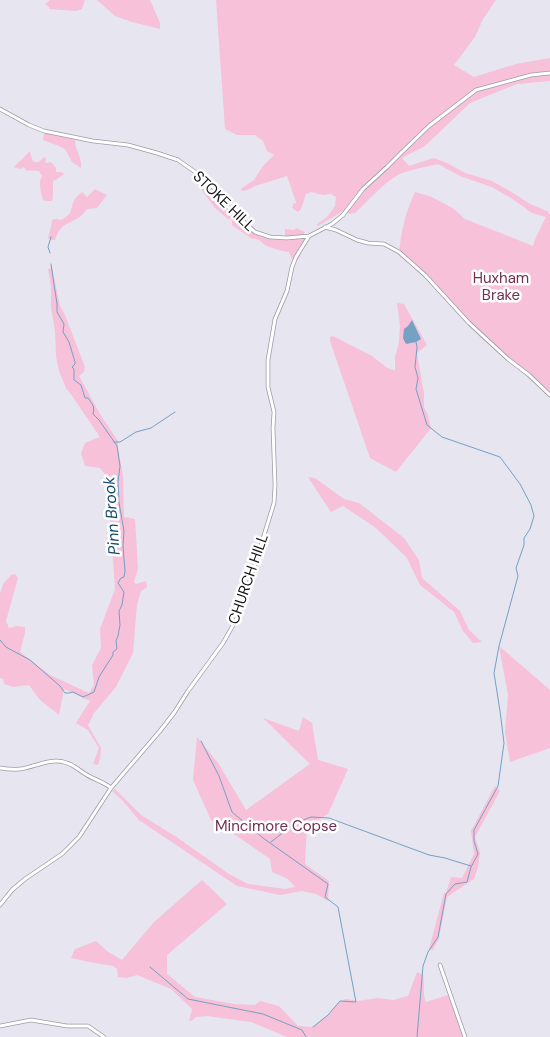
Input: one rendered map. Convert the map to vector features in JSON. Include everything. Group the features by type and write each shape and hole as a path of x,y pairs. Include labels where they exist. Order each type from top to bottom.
{"street":[{"name":"STOKE HILL","path":"0,109 44,132 128,146 156,152 178,160 213,186 229,208 255,232 270,237 287,238 309,236 332,224 343,215 363,189 429,126 476,90 531,75 550,73"},
{"path":"332,224 333,229"},
{"path":"325,227 357,240 384,244 406,257 444,295 468,323 550,395"},
{"name":"CHURCH HILL","path":"0,905 12,890 62,854 79,837 111,788 160,732 174,713 223,642 240,613 274,503 274,412 268,387 268,360 273,329 287,291 296,257 309,236"},
{"path":"0,768 20,769 62,761 111,788"},
{"path":"440,965 465,1037"},
{"path":"0,1026 31,1020 67,1026 88,1026 104,1037"}],"green space":[{"path":"50,0 85,0 82,9 76,11 49,9 45,4"},
{"path":"97,0 150,0 160,23 160,29 115,16"},
{"name":"Huxham Brake","path":"216,0 496,0 483,19 475,37 454,65 474,77 516,64 550,58 550,81 517,84 470,103 425,146 402,158 409,166 434,158 465,173 492,181 530,204 549,212 550,396 480,337 425,275 399,256 404,223 415,192 432,197 454,209 465,219 533,246 546,217 532,213 492,187 460,176 438,164 400,174 382,187 355,213 351,214 343,211 318,226 316,225 327,217 335,206 336,197 331,194 323,195 311,192 306,194 301,209 298,212 292,208 296,202 287,176 245,191 241,190 254,180 263,166 274,155 267,151 263,141 255,135 237,135 225,129"},
{"path":"48,133 75,140 81,168 72,162 65,149 43,140 44,134"},
{"path":"30,151 34,162 39,162 44,157 46,158 45,163 51,162 56,168 56,172 64,174 53,182 52,201 43,200 40,184 42,176 39,171 27,171 24,167 20,169 14,167"},
{"path":"204,180 213,188 236,219 257,235 270,239 285,240 285,229 295,230 296,228 305,232 303,235 308,239 298,260 292,259 289,252 272,248 259,240 252,239 232,225 232,220 215,208 198,185"},
{"path":"95,189 107,195 97,208 87,209 79,217 64,226 59,231 55,240 48,238 52,220 61,220 70,213 73,202 82,192 87,197"},
{"path":"52,268 60,306 85,367 84,372 79,376 100,414 118,441 123,476 124,517 135,519 138,569 134,582 136,584 146,581 147,587 141,591 137,604 133,653 116,687 94,713 88,725 101,748 98,765 93,764 99,748 88,730 76,723 90,701 64,689 59,715 39,699 29,685 13,687 4,684 3,679 0,678 0,594 3,584 11,575 15,574 18,578 6,621 9,628 25,627 20,652 50,675 89,693 94,685 92,665 101,648 100,629 115,589 109,479 100,468 85,466 81,453 85,443 100,437 66,388 59,371 48,269"},
{"path":"397,303 404,304 427,345 417,353 424,394 424,407 431,428 396,472 370,458 330,337 333,336 372,356 386,367 395,371 395,357 399,342 400,325"},
{"path":"308,477 315,478 344,499 359,503 404,538 419,560 422,578 460,611 469,630 482,642 473,643 463,631 454,612 420,585 407,558 376,528 343,506 331,512"},
{"path":"499,646 550,690 550,748 510,762 505,732 508,695"},
{"name":"Mincimore Copse","path":"303,717 312,723 318,760 348,769 328,814 307,827 305,864 329,881 328,901 316,894 302,891 280,895 237,886 139,820 112,791 115,789 141,815 178,838 229,874 248,884 285,889 295,887 288,879 272,872 270,859 211,820 193,780 197,737 218,763 246,810 310,764 263,718 299,731"},
{"path":"495,786 500,791 475,837 480,853 474,879 447,897 439,938 433,950 429,949 444,893 446,893 451,877 462,878 474,854 471,831"},
{"path":"202,880 227,904 167,955 167,974 195,997 234,1004 255,1005 260,1001 279,1006 298,1026 312,1027 328,1015 340,1001 346,999 358,1001 378,998 393,1000 408,996 417,972 423,975 426,1002 448,995 464,1037 287,1037 251,1022 207,1016 196,1017 191,1021 189,1020 191,1008 171,989 137,975 127,978 118,977 117,969 113,966 71,958 75,949 96,941 107,951 122,960 154,922"}],"water":[{"path":"412,320 421,339 406,344 403,338 404,329"}],"waterway":[{"name":"Pinn Brook","path":"50,253 48,247 51,237"},
{"name":"Pinn Brook","path":"0,640 6,647 30,660 60,686 65,693 73,692 83,697 94,692 99,677 113,652 117,649 116,641 120,625 119,611 124,592 118,583 124,577 125,571 124,531 119,503 118,482 120,466 117,446 93,414 93,405 88,398 85,398 81,385 74,380 74,369 72,367 75,362 69,342 63,332 64,324 57,312 51,264"},
{"path":"416,342 415,367 418,378 416,389 427,425 442,437 500,457 520,484 531,505 534,516 530,529 524,538 524,545 516,568 518,576 499,646 494,673 504,743 498,786 474,830 474,841 478,854 471,867 467,882 455,884 446,894 438,937 428,952 423,966 417,1037"},
{"path":"114,442 120,442 136,432 151,428 175,412"},
{"path":"201,741 219,776 232,812 263,838 328,884 325,897 338,907 356,1002 340,1001 328,1015 313,1027"},
{"path":"271,842 295,823 311,817 329,818 429,855 471,866"},
{"path":"150,967 188,999 263,1014 302,1030 306,1037"}]}
